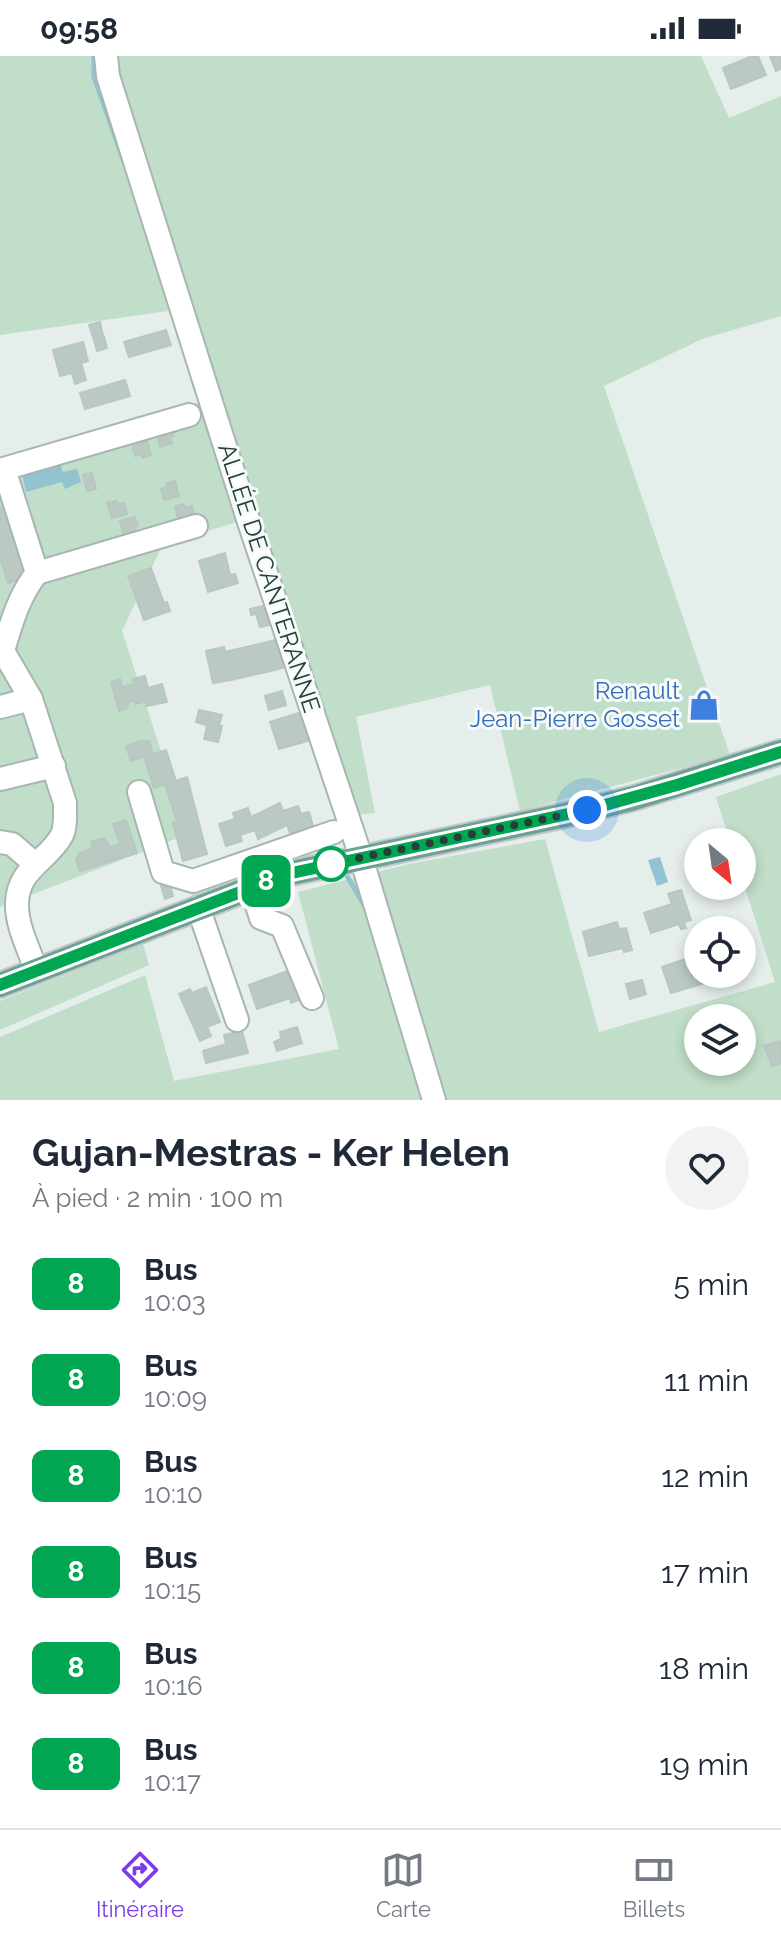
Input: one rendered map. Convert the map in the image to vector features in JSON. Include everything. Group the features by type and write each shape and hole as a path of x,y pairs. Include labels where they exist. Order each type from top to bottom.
{"main road":[{"path":"0,985 287,874 592,808 781,752"}],"street":[{"name":"ALLÉE DE CANTERANNE","path":"106,56 108,76 229,459 361,857 434,1100"},
{"path":"37,573 2,469 189,415"},
{"path":"36,970 18,918 17,902 20,885 61,836 65,803 31,699 1,652 10,606 37,573 196,526"},
{"path":"0,707 31,699"},
{"path":"0,779 54,766"},
{"path":"139,792 163,872 193,881 334,832"},
{"path":"0,842 12,844 35,864"},
{"path":"193,881 237,1020"},
{"path":"251,886 261,918 282,926 312,998"}],"green space":[{"path":"0,56 701,56 729,118 781,96 781,316 702,339 604,386 730,755 520,811 490,685 356,717 375,813 351,815 251,518 163,544 122,631 188,834 0,907 0,459 211,399 182,309 0,335"},
{"path":"781,774 781,1100 0,1100 0,1037 145,975 174,1081 339,1049 298,892 409,864 545,839 599,1032 684,1008 684,1076 756,1076 756,1004 698,1004 775,982 749,900 756,900 756,828 726,828 716,797"},
{"path":"143,944 149,965 0,1030 0,1001"}],"water":[{"path":"60,464 63,472 77,469 81,482 65,489 62,482 26,492 22,474"},
{"path":"660,857 668,882 657,886 648,860"}],"building":[{"path":"758,56 766,75 731,89 723,68"},
{"path":"770,56 781,56 781,69 776,71"},
{"path":"100,322 102,332 92,334 89,325"},
{"path":"166,330 171,345 129,357 124,342"},
{"path":"102,332 104,337 94,340 92,334"},
{"path":"104,337 107,348 97,351 94,340"},
{"path":"83,342 88,361 81,363 86,380 75,384 72,373 60,376 53,350"},
{"path":"125,380 130,396 85,409 80,393"},
{"path":"171,427 174,436 170,437 172,443 160,447 156,431"},
{"path":"147,440 151,455 142,458 141,454 135,456 132,444"},
{"path":"92,473 96,489 87,491 83,475"},
{"path":"175,481 179,496 164,500 161,489 167,487 166,483"},
{"path":"117,501 118,504 124,503 127,514 112,518 107,503"},
{"path":"184,504 185,508 192,506 195,517 179,522 175,507"},
{"path":"3,507 27,574 8,583 0,558 0,508"},
{"path":"135,517 138,526 134,527 136,533 124,536 120,521"},
{"path":"225,553 230,575 235,574 238,583 208,592 199,561"},
{"path":"151,568 160,604 167,602 170,611 144,620 128,576"},
{"path":"155,579 164,603 160,604 152,580"},
{"path":"267,605 274,624 260,627 256,614 251,615 250,609"},
{"path":"278,639 282,657 285,656 288,666 275,670 268,642"},
{"path":"268,642 275,670 231,680 224,652"},
{"path":"224,647 231,680 213,683 206,651"},
{"path":"145,676 148,688 162,684 167,702 146,706 145,701 136,704 135,701 129,702 127,708 119,711 111,682 120,679 122,687 134,684 133,679"},
{"path":"282,691 286,705 269,710 265,696"},
{"path":"199,710 209,712 206,725 196,722"},
{"path":"209,712 222,715 219,725 208,722 206,725"},
{"path":"302,712 311,740 279,749 270,722"},
{"path":"208,722 222,726 218,742 204,739"},
{"path":"149,741 153,754 166,750 176,781 187,777 207,854 183,861 173,823 177,822 165,784 154,788 144,757 131,761 126,746"},
{"path":"280,803 283,811 298,806 301,814 309,812 313,826 290,833 287,825 258,839 255,830 240,835 242,841 226,846 219,824 235,819 233,813 248,808 251,817"},
{"path":"126,820 136,850 80,871 76,859 80,853 93,848 91,842 104,838 110,847 120,844 113,824"},
{"path":"136,850 137,853 80,871"},
{"path":"169,883 173,896 165,899 161,886"},
{"path":"681,890 690,916 684,916 684,928 681,929 679,924 651,933 644,913 672,904 668,894"},
{"path":"617,922 619,929 626,928 632,950 624,952 623,948 589,956 583,932"},
{"path":"684,960 684,988 688,988 671,993 662,967"},
{"path":"293,969 304,998 291,1003 290,998 257,1009 249,985"},
{"path":"642,980 646,994 630,999 626,984"},
{"path":"206,987 220,1022 207,1027 211,1036 200,1041 179,994"},
{"path":"297,1027 302,1043 277,1051 274,1042 281,1039 280,1032"},
{"path":"242,1031 248,1053 206,1063 203,1051 226,1044 224,1035"},
{"path":"781,1041 781,1063 772,1066 764,1046"}],"waterway":[{"path":"94,56 94,77 124,162"},
{"path":"347,876 367,910"}],"bus line":[{"name":"8","path":"0,985 287,874 587,810 781,752"}],"place":[{"name":"Renault Jean-Pierre Gosset","path":"704,705"}],"route":[{"path":"331,864 587,810"}]}
